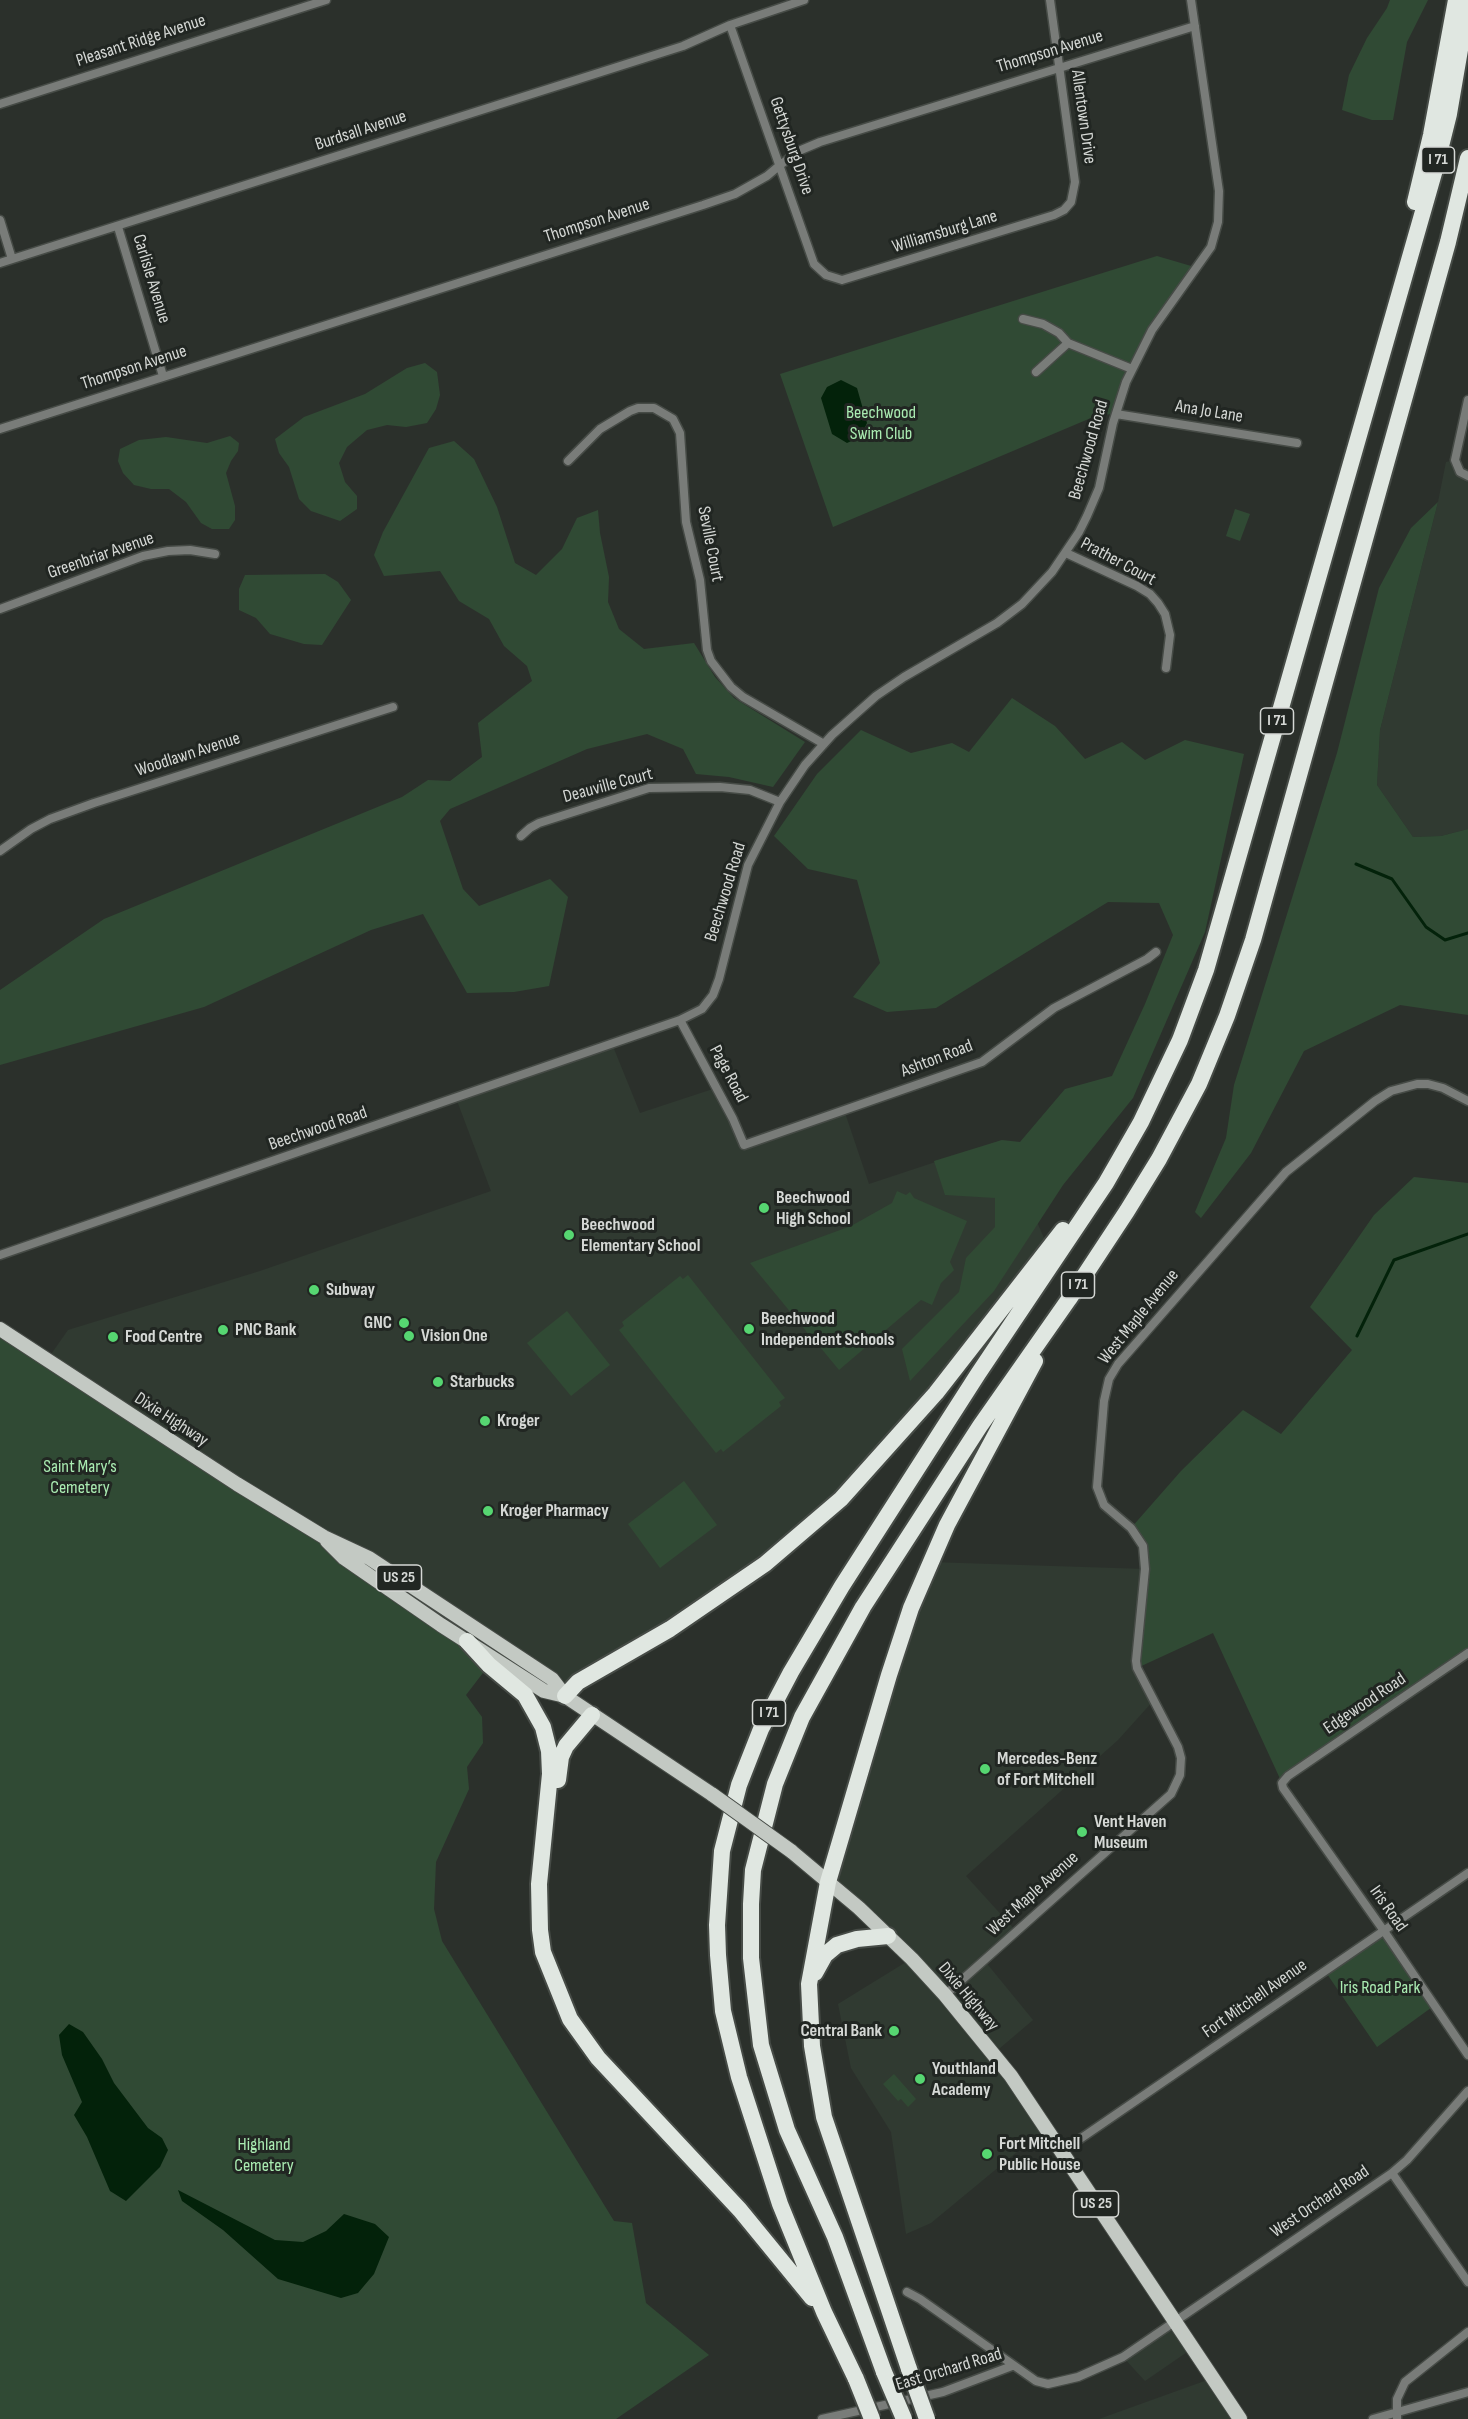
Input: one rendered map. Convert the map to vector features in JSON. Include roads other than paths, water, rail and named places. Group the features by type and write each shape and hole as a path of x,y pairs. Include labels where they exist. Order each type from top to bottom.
{"highway":[{"path":"1394,314 1407,234 1431,135 1456,0"},
{"name":"I 71","path":"872,2419 824,2312 780,2204 739,2077 723,2011 718,1955 722,1851 739,1785 761,1729 791,1672 842,1586 978,1374 1106,1183 1141,1122 1180,1040 1206,970 1394,314 1449,114 1468,3"},
{"name":"I 71","path":"903,2419 836,2236 787,2130 761,2045 751,1958 753,1870 775,1784 802,1717 832,1660 863,1607 980,1426 1069,1299 1159,1160 1199,1084 1227,1016 1254,940 1448,242 1468,158"},
{"path":"565,1696 578,1682 670,1629 750,1575 841,1499 936,1393 1048,1250 1141,1122"},
{"path":"927,2419 824,2117 812,2046 809,1984 828,1882 911,1608 946,1525 1069,1299"},
{"path":"467,1641 489,1665 525,1695 543,1727 549,1751 545,1827 538,1884 543,1952 570,2019 598,2058 740,2210 824,2312"},
{"path":"545,1827 557,1783 561,1757 574,1735 592,1715"},
{"path":"809,1984 825,1955 837,1945 857,1939 888,1936"}],"main road":[{"name":"Dixie Highway","path":"0,1329 237,1484 324,1537 369,1558 552,1679 565,1696 713,1795 791,1851 828,1882 888,1936 945,1995 1011,2076 1240,2419"},
{"name":"Dixie Highway","path":"324,1537 344,1558 467,1641 544,1691 565,1696"}],"street":[{"name":"Pleasant Ridge Avenue","path":"0,104 326,0"},
{"path":"730,25 804,0"},
{"name":"Allentown Drive","path":"1050,0 1075,182 1071,202"},
{"name":"Beechwood Road","path":"0,1256 680,1020 702,1009 713,995 719,979 748,865 780,802 824,744 855,713 904,677 959,647 1005,617 1034,592 1066,553 1079,532 1099,488 1116,414 1132,369 1152,330 1211,247 1218,222 1219,191 1191,0"},
{"name":"Gettysburg Drive","path":"730,25 814,264 825,275"},
{"name":"Burdsall Avenue","path":"0,263 683,46 730,25"},
{"name":"Thompson Avenue","path":"0,429 703,205 735,194 767,176 801,150 820,142 1195,26"},
{"name":"Williamsburg Lane","path":"825,275 842,280 856,278 1054,215 1064,210 1071,202"},
{"path":"0,220 12,259"},
{"name":"Carlisle Avenue","path":"118,227 163,376"},
{"path":"1023,319 1042,324 1059,333 1068,343 1132,369"},
{"path":"1036,372 1068,343"},
{"path":"1468,400 1455,460 1460,472 1468,476"},
{"name":"Seville Court","path":"568,461 600,429 630,411 638,408 654,408 673,419 680,434 686,522 700,580 707,650 711,661 731,687 743,697 824,744"},
{"name":"Ana Jo Lane","path":"1116,414 1297,443"},
{"name":"Greenbriar Avenue","path":"0,609 142,556 190,550 215,554"},
{"name":"Prather Court","path":"1066,553 1137,586 1150,594 1158,603 1165,614 1170,634 1166,668"},
{"name":"Woodlawn Avenue","path":"0,851 23,834 50,819 393,707"},
{"name":"Deauville Court","path":"521,836 539,824 649,788 720,787 750,790 780,802"},
{"name":"Ashton Road","path":"744,1145 982,1062 1054,1008 1147,959 1156,952"},
{"name":"Page Road","path":"680,1020 733,1119 744,1145"},
{"name":"West Maple Avenue","path":"945,1995 1171,1794 1180,1775 1181,1758 1178,1747 1137,1668 1145,1569 1143,1546 1131,1528 1104,1505 1097,1487 1104,1401 1109,1379 1118,1364 1286,1172 1375,1101 1391,1091 1416,1083 1443,1088 1468,1101"},
{"name":"Edgewood Road","path":"1282,1783 1288,1776 1468,1653"},
{"name":"Iris Road","path":"1282,1783 1283,1788 1468,2055"},
{"name":"Fort Mitchell Avenue","path":"1061,2152 1468,1873"},
{"name":"West Orchard Road","path":"1175,2322 1392,2173 1407,2160 1468,2091"},
{"path":"1392,2173 1468,2282"},
{"path":"907,2292 1012,2366"},
{"name":"East Orchard Road","path":"822,2419 943,2392 1012,2366 1036,2381 1048,2384 1060,2383 1123,2357 1175,2322"},
{"path":"1396,2416 1396,2399 1405,2382 1468,2332"},
{"path":"1373,2419 1396,2416 1433,2400 1468,2392"}],"waterway":[{"path":"1356,864 1392,879 1426,927 1445,940 1468,933"},
{"path":"1357,1336 1394,1260 1468,1234"}],"place":[{"name":"Beechwood High School","path":"764,1208"},
{"name":"Beechwood Elementary School","path":"569,1235"},
{"name":"Subway","path":"314,1290"},
{"name":"GNC","path":"404,1323"},
{"name":"Beechwood Independent Schools","path":"749,1329"},
{"name":"PNC Bank","path":"223,1330"},
{"name":"Vision One","path":"409,1336"},
{"name":"Food Centre","path":"113,1337"},
{"name":"Starbucks","path":"438,1382"},
{"name":"Kroger","path":"485,1421"},
{"name":"Kroger Pharmacy","path":"488,1511"},
{"name":"Mercedes-Benz of Fort Mitchell","path":"985,1769"},
{"name":"Vent Haven Museum","path":"1082,1832"},
{"name":"Central Bank","path":"894,2031"},
{"name":"Youthland Academy","path":"920,2079"},
{"name":"Fort Mitchell Public House","path":"987,2154"}],"park label":[{"name":"Beechwood Swim Club","path":"881,423"},
{"name":"Saint Mary’s Cemetery","path":"80,1477"},
{"name":"Iris Road Park","path":"1380,1988"},
{"name":"Highland Cemetery","path":"264,2155"}]}
